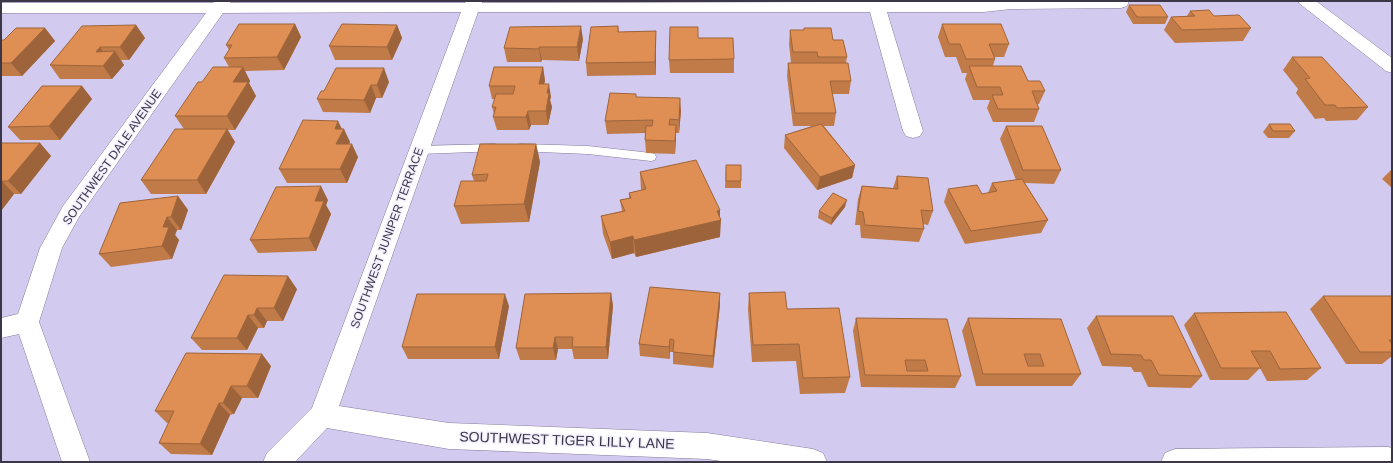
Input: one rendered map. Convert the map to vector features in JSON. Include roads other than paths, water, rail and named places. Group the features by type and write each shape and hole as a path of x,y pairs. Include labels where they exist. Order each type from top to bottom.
{"street":[{"path":"1,8 474,4 876,4 984,7 1011,4 1121,3 1121,1"},
{"path":"1306,1 1392,67"},
{"name":"SOUTHWEST JUNIPER TERRACE","path":"277,462 322,415 474,4"},
{"path":"876,4 913,131"},
{"name":"SOUTHWEST DALE AVENUE","path":"27,322 51,248 71,212 221,5"},
{"path":"1,328 27,322 76,462"},
{"name":"SOUTHWEST TIGER LILLY LANE","path":"322,415 449,436 707,446 813,462"},
{"path":"1175,462 1390,461"}],"lane":[{"path":"420,150 558,148 651,158"}]}
